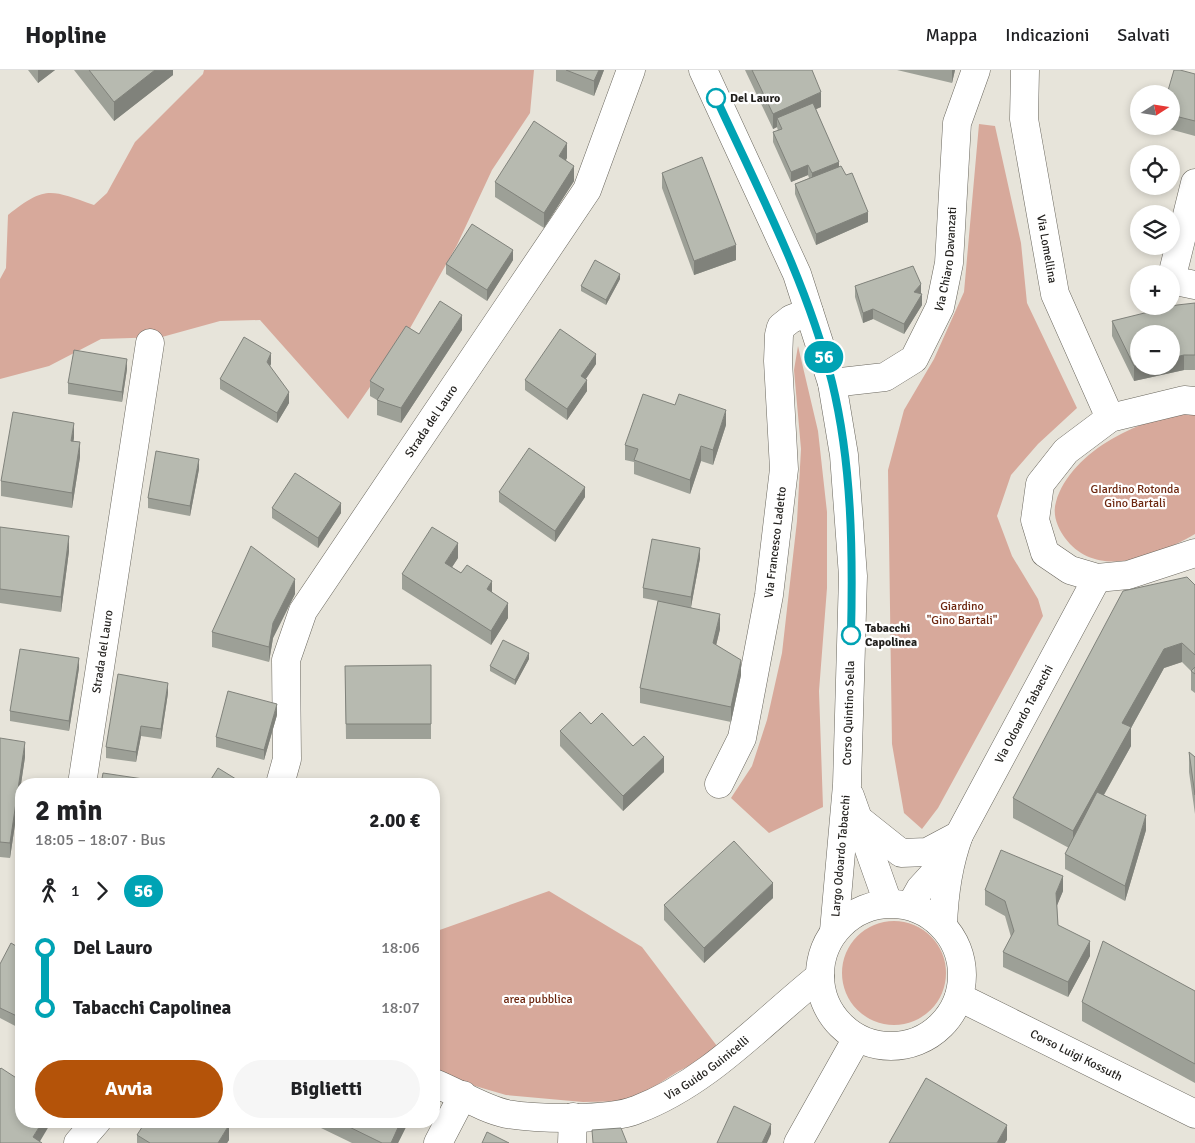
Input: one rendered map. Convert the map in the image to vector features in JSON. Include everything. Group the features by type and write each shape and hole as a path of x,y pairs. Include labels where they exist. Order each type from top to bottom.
{"street":[{"name":"Strada del Lauro","path":"282,778 287,759 286,660 303,611 588,190 631,70"},
{"name":"Corso Quintino Sella","path":"703,70 797,274 832,383 844,455 853,576 847,784"},
{"name":"Via Chiaro Davanzati","path":"832,383 884,377 914,359 940,307 949,263 957,123 976,70"},
{"name":"Via Lomellina","path":"1025,70 1024,119 1055,294 1110,418"},
{"path":"1195,183 1172,280 1195,285"},
{"name":"Via Francesco Ladetto","path":"719,784 742,738 769,595 784,469 778,361 779,335 781,327 791,319 809,312"},
{"name":"Strada del Lauro","path":"83,778 150,343"},
{"path":"1195,401 1184,400 1110,418 1066,451 1040,484 1035,520 1045,553 1070,570 1098,578 1128,575 1195,553"},
{"name":"Via Odoardo Tabacchi","path":"899,904 920,889 956,844 1098,578"},
{"name":"Largo Odoardo Tabacchi","path":"847,784 857,818 899,904"},
{"name":"Largo Odoardo Tabacchi","path":"834,931 847,784"},
{"name":"Largo Odoardo Tabacchi","path":"857,818 901,853 928,852 956,844"},
{"name":"Via Odoardo Tabacchi","path":"943,926 944,893 956,844"},
{"name":"Largo Odoardo Tabacchi","path":"899,904 932,916 948,931 959,952 963,974 959,997 945,1021 936,1031 918,1042 897,1046 877,1045 857,1038 842,1027 830,1012 822,995 820,976 823,952 834,931 855,913 867,907 899,904"},
{"name":"Via Guido Guinicelli","path":"440,1085 507,1114 572,1130 635,1111 682,1087 729,1054 820,976"},
{"name":"Corso Luigi Kossuth","path":"959,997 1195,1114"},
{"path":"798,1143 857,1038"},
{"path":"438,1143 463,1095"},
{"path":"78,1143 90,1128"}],"green space":[{"path":"204,70 534,70 530,113 492,170 457,245 409,330 348,419 260,320 220,321 162,337 101,339 49,366 0,379 0,279 6,268 8,215 31,199 49,193 67,196 94,205 107,193 135,142 203,74"},
{"name":"Giardino \"Gino Bartali\"","path":"979,124 995,126 1021,243 1027,303 1077,408 1038,444 1011,475 997,516 1012,556 1038,599 1043,616 938,808 922,829 904,813 892,744 888,470 904,410 934,359 964,292"},
{"path":"798,346 818,431 827,512 827,588 819,691 823,807 769,833 731,798 752,766 767,720 782,653 797,521 801,449 794,370"},
{"name":"GIardino Rotonda Gino Bartali","path":"1195,413 1195,534 1163,550 1128,560 1110,561 1093,559 1078,551 1062,534 1056,521 1055,512 1056,502 1064,483 1077,466 1112,439 1133,428 1154,420"},
{"name":"area pubblica","path":"549,891 642,947 720,1050 677,1072 632,1101 583,1102 506,1095 440,1076 440,930"},
{"path":"894,921 914,925 931,936 942,953 946,973 942,993 931,1010 914,1021 894,1025 874,1021 857,1010 846,993 842,973 846,953 857,936 874,925"}],"building":[{"path":"89,70 155,70 114,102"},
{"path":"566,70 599,70 594,81"},
{"path":"752,70 812,70 821,92 773,114"},
{"path":"1174,70 1195,74 1195,121 1180,117 1180,85 1170,85"},
{"path":"813,103 839,162 812,173 808,165 791,172 773,132 782,129 777,118"},
{"path":"534,121 567,143 559,156 574,166 544,213 495,182"},
{"path":"702,157 736,245 694,261 662,173"},
{"path":"841,166 846,175 852,173 868,212 816,234 795,184"},
{"path":"472,224 513,250 487,290 446,264"},
{"path":"595,260 620,274 606,300 581,286"},
{"path":"913,266 921,284 914,292 922,294 904,324 873,309 863,313 855,286"},
{"path":"440,301 462,315 401,408 377,400 384,389 370,381 406,326 419,334"},
{"path":"1195,303 1195,355 1180,356 1180,325 1130,325 1130,358 1112,321 1136,315 1180,315 1180,305"},
{"path":"560,329 596,354 581,376 587,380 567,409 525,380"},
{"path":"244,337 271,353 267,362 289,392 277,413 220,379"},
{"path":"74,350 127,359 122,392 68,383"},
{"path":"643,394 675,405 679,394 726,410 713,450 701,446 690,480 634,460 638,449 625,445"},
{"path":"13,412 74,423 71,441 80,442 72,493 1,481"},
{"path":"529,448 585,487 555,531 499,492"},
{"path":"156,451 199,459 190,506 148,498"},
{"path":"295,473 341,503 318,538 272,508"},
{"path":"0,527 69,536 61,597 0,589"},
{"path":"432,527 458,543 445,563 461,573 467,565 492,581 487,589 508,603 491,631 402,574"},
{"path":"652,539 700,548 691,597 643,588"},
{"path":"251,546 295,579 273,623 269,647 212,632"},
{"path":"1187,577 1195,585 1195,655 1182,643 1164,649 1122,723 1131,727 1073,831 1013,798 1123,591"},
{"path":"658,601 720,614 713,643 741,660 731,707 640,688"},
{"path":"503,640 529,653 515,680 490,666"},
{"path":"20,649 79,658 69,721 10,711"},
{"path":"431,665 431,724 346,724 345,666"},
{"path":"118,674 168,683 161,729 141,726 136,752 106,747"},
{"path":"228,691 277,704 264,750 216,737"},
{"path":"580,712 591,724 602,713 633,746 644,736 664,757 623,796 560,731"},
{"path":"0,738 25,742 20,778 15,778 15,809 10,843 0,842"},
{"path":"1189,752 1195,757 1195,795"},
{"path":"218,768 234,778 212,778"},
{"path":"103,773 137,778 102,778"},
{"path":"1097,792 1146,815 1125,886 1065,854"},
{"path":"734,841 773,883 704,948 664,905"},
{"path":"1001,850 1063,876 1056,893 1058,925 1090,941 1068,982 1003,952 1014,931 1005,901 985,890"},
{"path":"1103,941 1195,991 1195,1064 1082,1002"},
{"path":"11,943 15,945 15,1015 0,1008 0,964"},
{"path":"0,1069 15,1077 15,1128 39,1128 33,1137 42,1143 0,1143"},
{"path":"926,1078 1007,1125 997,1143 889,1143"},
{"path":"734,1106 771,1124 762,1143 717,1143"},
{"path":"142,1128 227,1128 218,1143 150,1143 137,1135"},
{"path":"351,1128 398,1128 391,1143 382,1143"},
{"path":"621,1128 627,1143 593,1143 592,1130"},
{"path":"487,1132 509,1143 482,1143"}],"bus line":[{"name":"56","path":"716,98 797,274 832,383 844,455 850,516 853,576 851,635"}],"place":[{"name":"Del Lauro","path":"716,98"},
{"name":"Tabacchi Capolinea","path":"851,635"}]}
